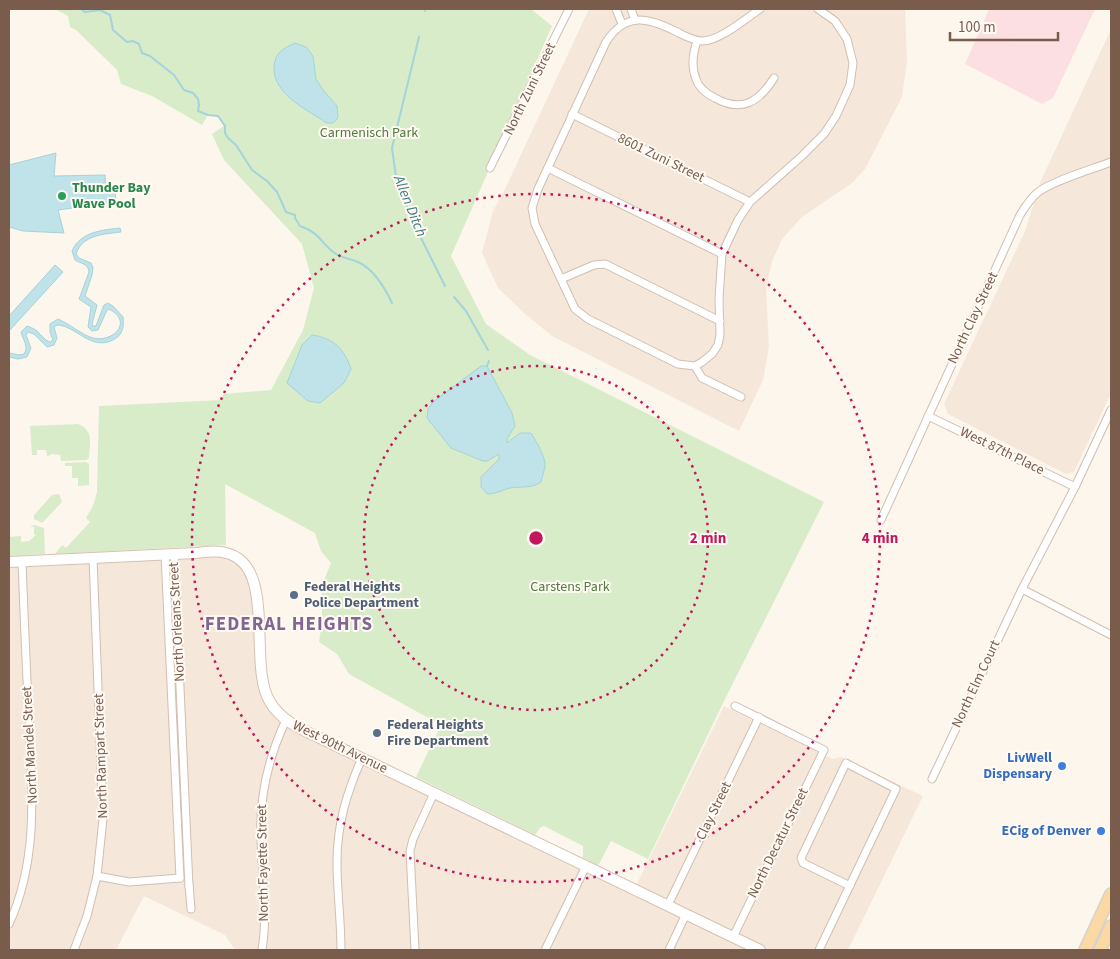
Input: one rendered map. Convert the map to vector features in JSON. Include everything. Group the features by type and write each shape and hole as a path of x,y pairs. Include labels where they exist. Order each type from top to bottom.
{"main road":[{"path":"1085,950 1111,894"},
{"path":"1100,950 1111,926"}],"street":[{"name":"North Zuni Street","path":"490,168 569,9"},
{"path":"616,9 622,24"},
{"path":"631,9 635,20"},
{"path":"760,9 716,37 705,41 697,41 653,22 635,20 622,24 606,42 535,196 533,214 538,232 575,309 588,320 678,364 695,366 714,351 720,335 722,254 738,220 750,202 824,134 836,116 850,85 853,63 847,39 835,21 818,9"},
{"path":"697,41 693,64 695,78 704,91 718,100 730,104 743,105 750,103 764,93 774,78"},
{"name":"8601 Zuni Street","path":"572,114 750,202"},
{"name":"North Clay Street","path":"881,520 1020,215 1028,202 1048,186 1111,162"},
{"path":"548,168 722,254"},
{"path":"561,280 588,268 605,264 720,321"},
{"path":"695,366 702,378 741,397"},
{"path":"1075,487 1111,410"},
{"name":"West 87th Place","path":"928,416 1075,487"},
{"name":"North Elm Court","path":"932,779 1022,589 1075,487"},
{"name":"West 90th Avenue","path":"9,562 226,552 246,566 253,578 256,592 262,681 269,701 286,720 760,950"},
{"name":"North Orleans Street","path":"169,554 180,690 191,909"},
{"name":"North Orleans Street","path":"169,554 171,690 180,878"},
{"name":"North Rampart Street","path":"74,950 83,929 97,876 102,840 103,804 93,558"},
{"name":"North Mandel Street","path":"9,924 21,891 26,870 33,817 22,562"},
{"path":"1022,589 1111,635"},
{"name":"North Orleans Street","path":"171,690 180,690"},
{"path":"735,706 759,717"},
{"name":"North Decatur Street","path":"733,937 824,750 759,717"},
{"name":"Clay Street","path":"668,905 759,717"},
{"name":"North Fayette Street","path":"262,950 264,915 260,838 262,799 270,758 286,720"},
{"path":"341,950 337,860 339,830 348,789 362,758"},
{"path":"819,950 850,886 896,789 846,764 801,858 803,863 850,886"},
{"path":"176,781 184,781"},
{"path":"416,950 411,847 434,793"},
{"path":"545,950 586,866"},
{"path":"97,876 129,882 180,878 187,881 190,887"},
{"path":"669,950 686,914"}],"shaded area":[{"path":"589,9 905,9 907,62 902,97 865,169 852,183 802,217 782,239 772,261 766,288 769,347 763,380 739,431 552,336 498,288 482,253 493,211"},
{"path":"989,9 1095,9 1053,98 1042,104 965,64"},
{"path":"1111,29 1111,393 1074,472 1066,474 948,414 944,404 1026,229 1039,185"},
{"path":"221,556 239,564 251,585 257,682 265,703 271,712 633,892 724,706 833,759 841,757 923,796 848,950 235,950 225,935 144,896 116,950 9,950 9,567"}],"green space":[{"path":"55,9 531,9 552,26 451,256 486,324 530,355 824,502 724,701 648,859 611,841 598,866 583,858 583,846 544,826 535,835 416,777 441,725 349,674 337,654 319,642 322,623 322,585 331,563 321,551 315,533 225,484 226,545 55,554 62,545 66,548 90,522 86,518 93,506 97,492 99,406 222,400 223,394 271,390 303,330 314,288 302,244 224,160 212,134 224,126 218,116 208,115 202,125 152,96 121,84 117,70 76,30 70,27 68,16"},
{"path":"78,424 87,430 89,434 89,458 86,460 61,461 60,455 51,453 51,455 47,456 46,450 37,450 37,455 32,455 30,426"},
{"path":"86,462 89,464 89,485 78,486 78,478 72,478 72,466 65,466 65,463"},
{"path":"59,494 62,502 42,523 34,519 34,515 52,495"},
{"path":"34,525 44,528 45,554 9,556 9,537 21,536 21,542 29,541 36,535 34,534 34,527 30,527"}],"water":[{"path":"295,43 306,47 313,56 316,79 337,106 338,118 333,123 327,123 293,101 279,86 275,77 274,67 276,58 283,49"},
{"name":"Thunder Bay Wave Pool","path":"56,153 54,176 105,175 106,189 115,189 116,202 58,210 64,233 23,231 9,227 9,165"},
{"path":"120,228 121,232 88,239 76,254 79,258 91,263 93,268 85,296 97,305 93,326 96,326 104,305 108,303 123,317 123,327 119,336 105,343 97,342 64,326 57,325 54,327 57,338 54,345 47,347 34,334 28,332 26,335 31,348 27,357 18,359 9,357 9,353 24,354 26,346 21,332 27,326 50,342 53,340 50,324 58,319 93,338 107,337 118,330 120,320 109,309 98,330 92,331 88,327 91,307 79,299 89,272 86,265 75,260 72,251 80,240 92,233"},
{"path":"55,265 63,272 9,331 9,316"},
{"path":"312,335 319,336 337,345 345,355 351,369 344,383 320,403 308,401 287,383 302,345"},
{"path":"481,366 487,366 512,413 515,426 507,439 507,443 520,433 531,433 540,449 545,467 541,482 537,484 487,494 481,487 481,477 499,459 499,454 487,461 483,461 451,448 427,418 428,409 433,402"}],"waterway":[{"path":"81,9 85,12 100,10 110,15 113,30 127,42 133,41 139,44 142,53 150,56 174,75 184,90 193,93 198,99 198,111 218,116 225,126 225,133 228,138 236,145 252,170 267,181 277,192 286,212 295,215 300,226 316,235 336,254 358,262 369,269 382,285 392,303"},
{"name":"Allen Ditch","path":"419,37 392,148 397,184 445,286"},
{"name":"Allen Ditch","path":"454,297 466,311 488,350"},
{"name":"Allen Ditch","path":"487,366 489,361"}],"place":[{"name":"Thunder Bay Wave Pool","path":"62,196"},
{"name":"Federal Heights Police Department","path":"294,595"},
{"name":"Federal Heights Fire Department","path":"377,733"},
{"name":"LivWell Dispensary","path":"1062,766"},
{"name":"ECig of Denver","path":"1101,831"}],"district":[{"name":"FEDERAL HEIGHTS","path":"289,624"}],"park label":[{"name":"Carmenisch Park","path":"369,133"},
{"name":"Carstens Park","path":"570,587"}]}
